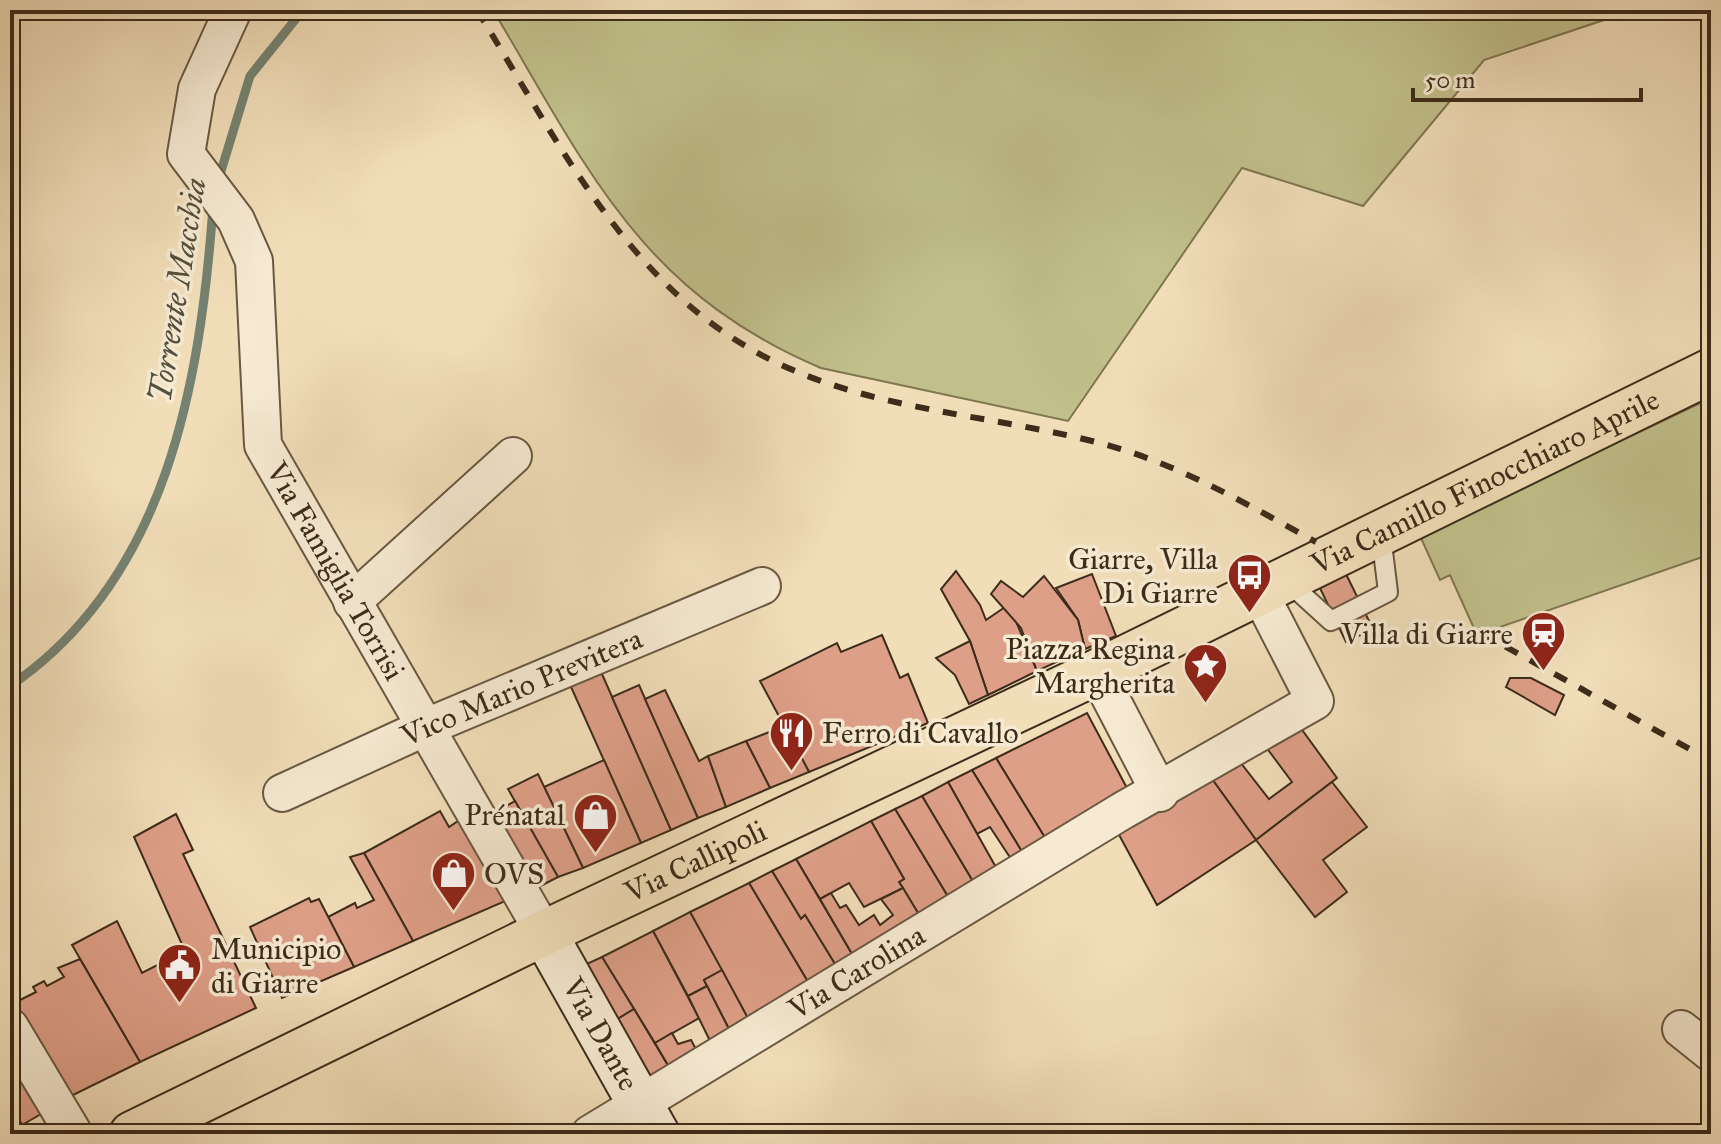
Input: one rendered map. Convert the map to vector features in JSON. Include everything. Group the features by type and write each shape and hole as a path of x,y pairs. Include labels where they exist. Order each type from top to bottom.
{"main road":[{"name":"Via Camillo Finocchiaro Aprile","path":"1271,584 1711,371"},
{"name":"Via Callipoli","path":"132,1134 544,933 1097,672 1271,584"}],"street":[{"name":"Via Famiglia Torrisi","path":"233,10 197,89 186,154 236,220 254,261 263,445 544,933"},
{"path":"352,602 513,456"},
{"name":"Via Carolina","path":"590,1134 648,1119 1122,811 1160,793 1315,701 1271,584"},
{"name":"Vico Mario Previtera","path":"282,793 424,728 762,586"},
{"path":"1097,672 1160,793"},
{"name":"Via Dante","path":"544,933 648,1119"},
{"path":"1681,1029 1711,1053"},
{"path":"13,1039 74,1134"}],"lane":[{"path":"1271,584 1331,621 1388,592 1380,531"}],"shaded area":[{"path":"493,10 1634,10 1484,60 1363,206 1242,168 1068,421 821,368 759,337 707,302 663,263 625,220 591,173"},
{"path":"1711,398 1711,554 1477,635 1450,575 1440,580 1420,536"}],"building":[{"path":"956,571 980,605 986,620 1005,607 1015,619 1037,671 988,695 970,641 941,589"},
{"path":"1345,572 1373,629 1346,642 1318,584"},
{"path":"1092,574 1116,636 1085,649 1078,620 1056,588"},
{"path":"1044,576 1078,620 1085,649 1037,671 1021,628 991,594 1001,581 1023,597"},
{"path":"882,635 900,678 908,674 928,723 809,772 760,681 837,643 841,652"},
{"path":"970,641 988,695 969,704 955,675 936,658"},
{"path":"598,665 671,830 641,843 567,678"},
{"path":"1510,678 1531,678 1564,695 1555,715 1506,687"},
{"path":"639,685 698,818 671,830 612,697"},
{"path":"665,690 699,761 708,756 726,807 698,818 645,699"},
{"path":"1087,713 1128,790 1047,841 996,758"},
{"path":"785,726 809,772 770,788 746,741"},
{"path":"1300,727 1337,778 1256,840 1212,779 1240,762 1269,799 1292,782 1266,747"},
{"path":"746,741 770,788 726,807 708,756"},
{"path":"996,758 1047,841 1024,855 972,770"},
{"path":"604,760 641,843 583,868 544,787"},
{"path":"972,770 1024,855 1013,862 990,827 977,834 948,782"},
{"path":"538,774 583,868 558,877 508,789"},
{"path":"1212,779 1256,840 1157,905 1118,833"},
{"path":"948,782 998,871 975,885 922,796"},
{"path":"1332,782 1367,827 1323,860 1347,892 1315,917 1256,840"},
{"path":"922,796 975,885 950,900 895,809"},
{"path":"515,801 558,877 531,891 487,817"},
{"path":"895,809 950,900 921,918 899,882 904,879 871,821"},
{"path":"440,811 449,827 464,817 510,899 413,941 364,853"},
{"path":"176,814 193,850 183,854 256,1008 140,1062 72,945 117,921 142,973 185,951 134,837"},
{"path":"871,821 904,879 899,882 903,888 864,907 849,883 820,899 796,859"},
{"path":"364,853 413,941 354,967 328,917 355,903 357,908 374,900 350,857"},
{"path":"796,859 855,959 838,969 805,915 801,919 772,871"},
{"path":"772,871 801,919 805,915 838,969 811,987 749,883"},
{"path":"749,883 811,987 751,1024 690,912"},
{"path":"903,888 921,918 855,959 820,899 831,893 840,908 846,905 859,925 874,915 880,925 893,915 881,899"},
{"path":"309,898 311,902 319,899 354,967 282,998 250,927"},
{"path":"690,912 722,970 704,980 707,986 688,996 653,931"},
{"path":"653,931 699,1018 655,1043 602,957"},
{"path":"602,957 634,1009 611,1023 580,967"},
{"path":"80,959 140,1062 61,1101 10,1005 36,992 33,987 44,981 47,986 64,977 58,968"},
{"path":"722,970 751,1024 732,1035 704,980"},
{"path":"707,986 732,1035 713,1047 688,996"},
{"path":"634,1009 672,1072 648,1087 611,1023"},
{"path":"672,1033 678,1044 691,1040 699,1055 672,1072 655,1043"},
{"path":"10,1058 48,1110 22,1125 10,1104"},
{"path":"10,1104 22,1125 10,1132"}],"waterway":[{"name":"Torrente Macchia","path":"218,181 250,76 303,10"},
{"name":"Torrente Macchia","path":"10,686 63,642 106,591 140,534 166,473 198,341 213,207"}],"railway":[{"path":"477,10 570,163 622,235 683,300 730,336 778,363 828,384 932,410 1041,430 1125,450 1209,485 1316,542"},
{"path":"1481,633 1711,761"}],"place":[{"name":"Giarre, Villa Di Giarre","path":"1249,615"},
{"name":"Villa di Giarre","path":"1544,673"},
{"name":"Piazza Regina Margherita","path":"1206,705"},
{"name":"Ferro di Cavallo","path":"791,772"},
{"name":"Prénatal","path":"596,854"},
{"name":"OVS","path":"453,913"},
{"name":"Municipio di Giarre","path":"180,1005"}]}
